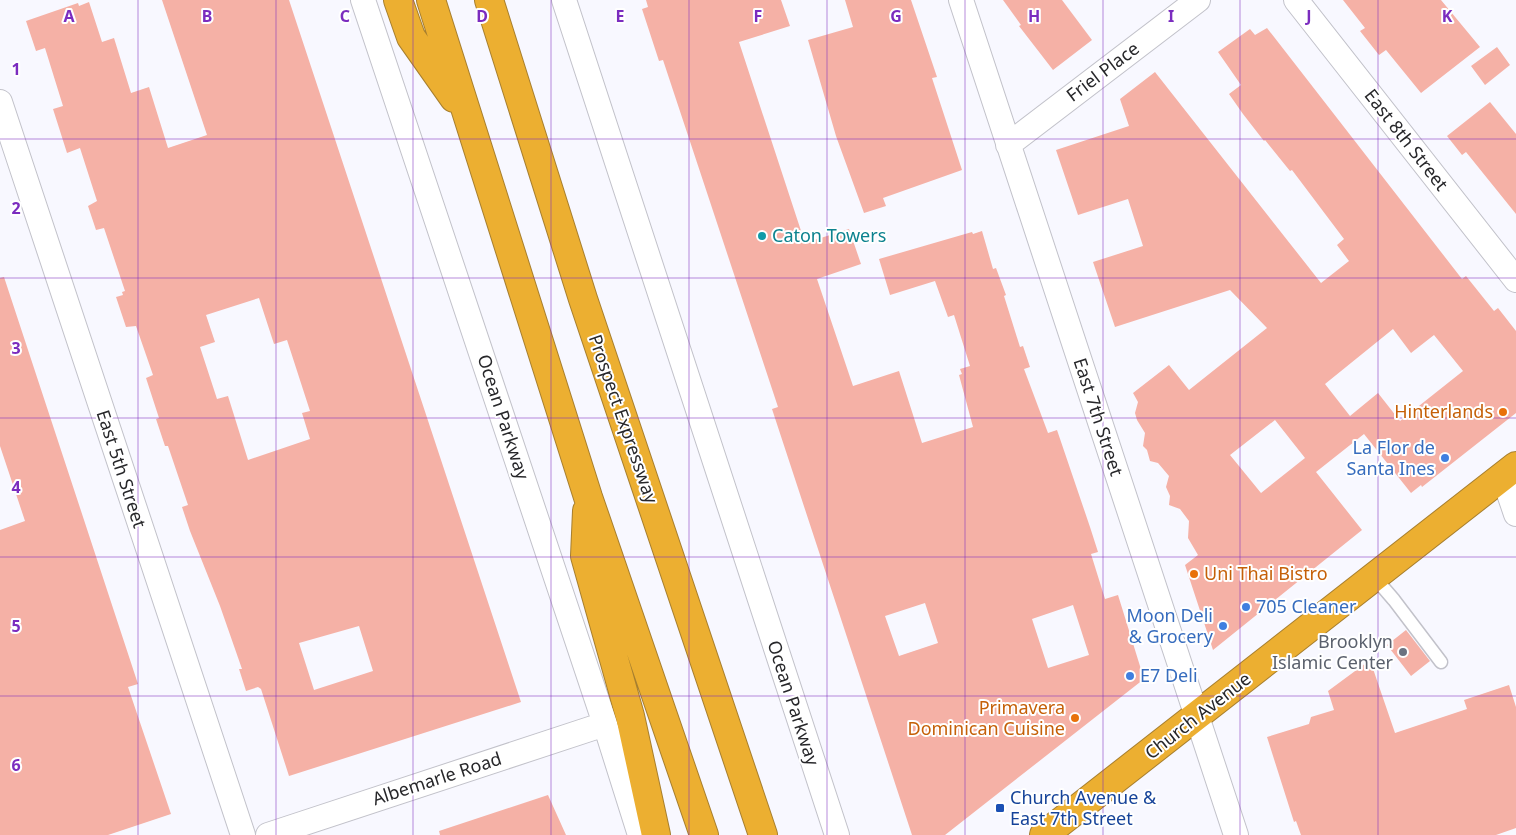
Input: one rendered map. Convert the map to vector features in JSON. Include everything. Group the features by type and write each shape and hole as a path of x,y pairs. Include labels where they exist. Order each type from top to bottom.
{"highway":[{"path":"398,0 411,38 469,119"},
{"path":"431,0 588,497 704,835"},
{"name":"Prospect Expressway","path":"489,0 583,300 763,835"},
{"name":"Church Avenue","path":"1044,835 1510,471"},
{"path":"588,497 585,556 630,716 656,835"}],"street":[{"name":"Ocean Parkway","path":"363,0 605,724 640,835"},
{"name":"Ocean Parkway","path":"564,0 837,835"},
{"name":"East 7th Street","path":"961,0 1236,835"},
{"name":"Friel Place","path":"1008,145 1198,0"},
{"name":"East 8th Street","path":"1296,0 1516,280"},
{"name":"East 5th Street","path":"0,102 243,835"},
{"path":"1510,471 1516,514"},
{"name":"Albemarle Road","path":"268,835 605,724"}],"lane":[{"path":"1374,578 1394,600 1441,662"}],"building":[{"path":"162,0 289,0 521,702 289,776 261,689 258,687 246,691 239,669 242,669 220,606 190,531 182,507 188,505 168,446 165,446 156,419 159,418 146,378 153,375 136,326 126,327 116,297 123,295 122,292 125,291 104,228 96,230 88,206 97,201 80,148 67,153 53,109 63,106 45,48 36,51 26,21 78,3 79,6 89,2 102,42 114,38 131,93 149,87 168,148 207,135","holes":["259,298 274,344 287,340 310,411 302,413 310,439 248,460 228,396 217,399 200,347 215,342 206,315","359,626 373,671 314,690 299,643"]},
{"path":"646,0 781,0 790,26 739,42 805,243 849,229 861,264 817,279 853,386 899,371 922,443 973,427 959,375 962,374 960,369 970,366 954,315 948,317 935,281 890,295 879,259 972,232 973,234 982,231 993,269 996,268 1006,295 1004,296 1020,347 1023,346 1030,367 1024,369 1048,433 1057,430 1090,527 1098,552 1091,554 1105,599 1118,595 1144,679 945,835 912,835 772,409 778,407 663,60 659,61 642,9 648,7","holes":["925,603 938,643 899,656 885,616","1073,605 1089,655 1048,668 1032,619"]},
{"path":"845,0 911,0 937,77 932,78 962,170 883,198 886,206 864,213 836,136 808,40 853,27"},
{"path":"1003,0 1062,0 1092,40 1053,70 1019,26 1021,25"},
{"path":"1343,0 1441,0 1480,47 1421,93 1386,50 1379,55 1360,31 1365,28"},
{"path":"1267,28 1462,279 1466,276 1494,311 1498,308 1516,331 1516,413 1422,487 1421,485 1411,493 1364,434 1316,472 1362,530 1213,650 1185,565 1198,555 1188,538 1189,521 1180,509 1169,505 1170,496 1166,487 1169,476 1158,463 1150,461 1147,450 1143,446 1145,433 1137,420 1135,413 1138,402 1133,393 1169,365 1189,390 1267,328 1230,290 1115,327 1093,262 1143,246 1128,199 1078,215 1056,150 1129,126 1120,99 1155,72 1321,283 1349,261 1337,245 1344,239 1292,170 1290,171 1264,141 1229,94 1241,85 1218,52 1250,29 1255,35","holes":["1393,329 1411,353 1434,335 1463,371 1400,421 1378,393 1350,416 1325,384","1275,420 1305,458 1261,493 1230,455"]},
{"path":"1497,47 1510,65 1485,85 1471,66"},
{"path":"1490,102 1516,134 1516,214 1466,152 1462,155 1447,136"},
{"path":"4,277 138,684 128,687 171,814 108,835 0,835 0,530 25,521 0,446 0,278"},
{"name":"Brooklyn Islamic Center","path":"1406,630 1430,661 1411,676 1387,645"},
{"path":"1370,660 1395,733 1467,709 1464,700 1509,685 1516,707 1516,828 1496,835 1301,835 1296,821 1294,822 1267,737 1309,724 1311,717 1334,710 1328,691"},
{"path":"548,795 566,835 440,835 439,831"}],"place":[{"name":"Caton Towers","path":"762,236"},
{"name":"Hinterlands","path":"1503,412"},
{"name":"La Flor de Santa Ines","path":"1445,458"},
{"name":"Uni Thai Bistro","path":"1194,574"},
{"name":"705 Cleaner","path":"1246,607"},
{"name":"Moon Deli & Grocery","path":"1223,626"},
{"name":"Brooklyn Islamic Center","path":"1403,652"},
{"name":"E7 Deli","path":"1130,676"},
{"name":"Primavera Dominican Cuisine","path":"1075,718"},
{"name":"Church Avenue & East 7th Street","path":"1000,808"}]}
